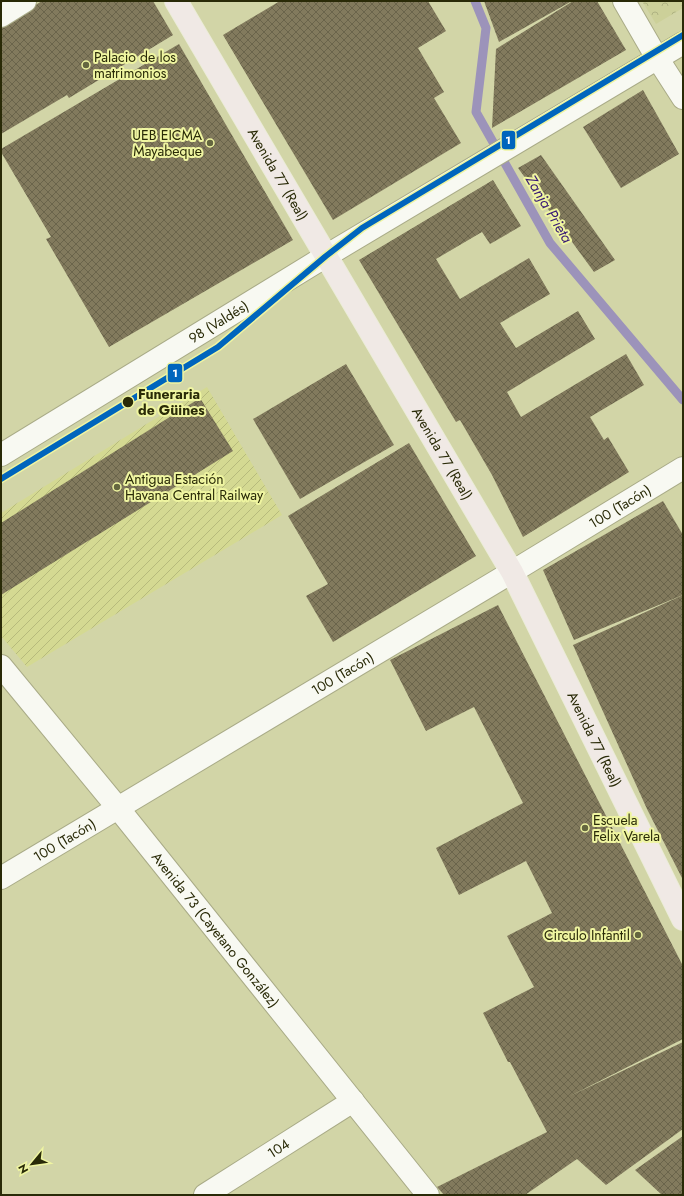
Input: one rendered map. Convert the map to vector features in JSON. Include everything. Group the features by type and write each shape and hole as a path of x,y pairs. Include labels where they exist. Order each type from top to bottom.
{"main road":[{"name":"Avenida 77 (Real)","path":"176,1 512,572 683,919"}],"street":[{"path":"1,16 25,1"},
{"path":"624,1 683,98"},
{"name":"98 (Valdés)","path":"1,454 326,256 683,43"},
{"name":"100 (Tacón)","path":"1,878 683,468"},
{"name":"Avenida 73 (Cayetano González)","path":"1,666 118,808 428,1195"},
{"name":"104","path":"205,1195 353,1101"}],"shaded area":[{"path":"207,387 282,515 27,667 1,636 1,513"}],"green space":[{"path":"642,1 683,1 683,8 656,24"}],"building":[{"name":"Palacio de los matrimonios","path":"42,1 153,1 173,35 69,98 67,95 1,134 1,26"},
{"path":"280,1 428,1 446,31 418,48 444,92 434,98 461,143 333,220 223,35"},
{"path":"484,1 572,1 499,42"},
{"path":"573,1 597,1 626,50 492,128 496,49"},
{"path":"179,44 293,240 109,347 46,239 51,237 1,152 1,149"},
{"path":"643,90 679,154 621,188 583,127"},
{"path":"541,155 615,260 594,272 518,168"},
{"path":"493,180 521,226 490,244 482,232 436,259 460,299 529,258 550,294 500,323 516,348 578,311 595,339 507,392 521,417 626,354 644,385 590,417 604,440 608,437 629,472 523,537 492,475 460,420 456,422 359,260"},
{"path":"346,364 394,445 300,499 253,419"},
{"name":"Antigua Estación Havana Central Railway","path":"200,398 233,451 1,595 1,523"},
{"path":"409,443 476,556 333,642 306,596 328,584 288,516"},
{"path":"663,501 683,535 683,595 574,640 543,570"},
{"path":"683,595 683,880 647,809 573,645"},
{"path":"498,605 683,966 683,1039 570,1096 683,1042 683,1129 606,1185 577,1159 525,1195 444,1195 437,1187 547,1132 483,1013 534,987 507,936 552,913 526,861 459,895 436,848 523,803 474,707 426,731 390,660"},
{"path":"683,1136 683,1195 662,1195 635,1170"}],"waterway":[{"name":"Zanja Prieta","path":"475,1 486,28 476,112 550,243 683,400"}],"transit line":[{"name":"1","path":"1,479 218,347 326,256 362,228 683,35"}],"place":[{"name":"Palacio de los matrimonios","path":"86,65"},
{"name":"UEB EICMA Mayabeque","path":"210,143"},
{"name":"Funeraria de Güines","path":"128,402"},
{"name":"Antigua Estación Havana Central Railway","path":"117,487"},
{"name":"Escuela Felix Varela","path":"585,828"},
{"name":"Circulo Infantil","path":"638,935"}]}
